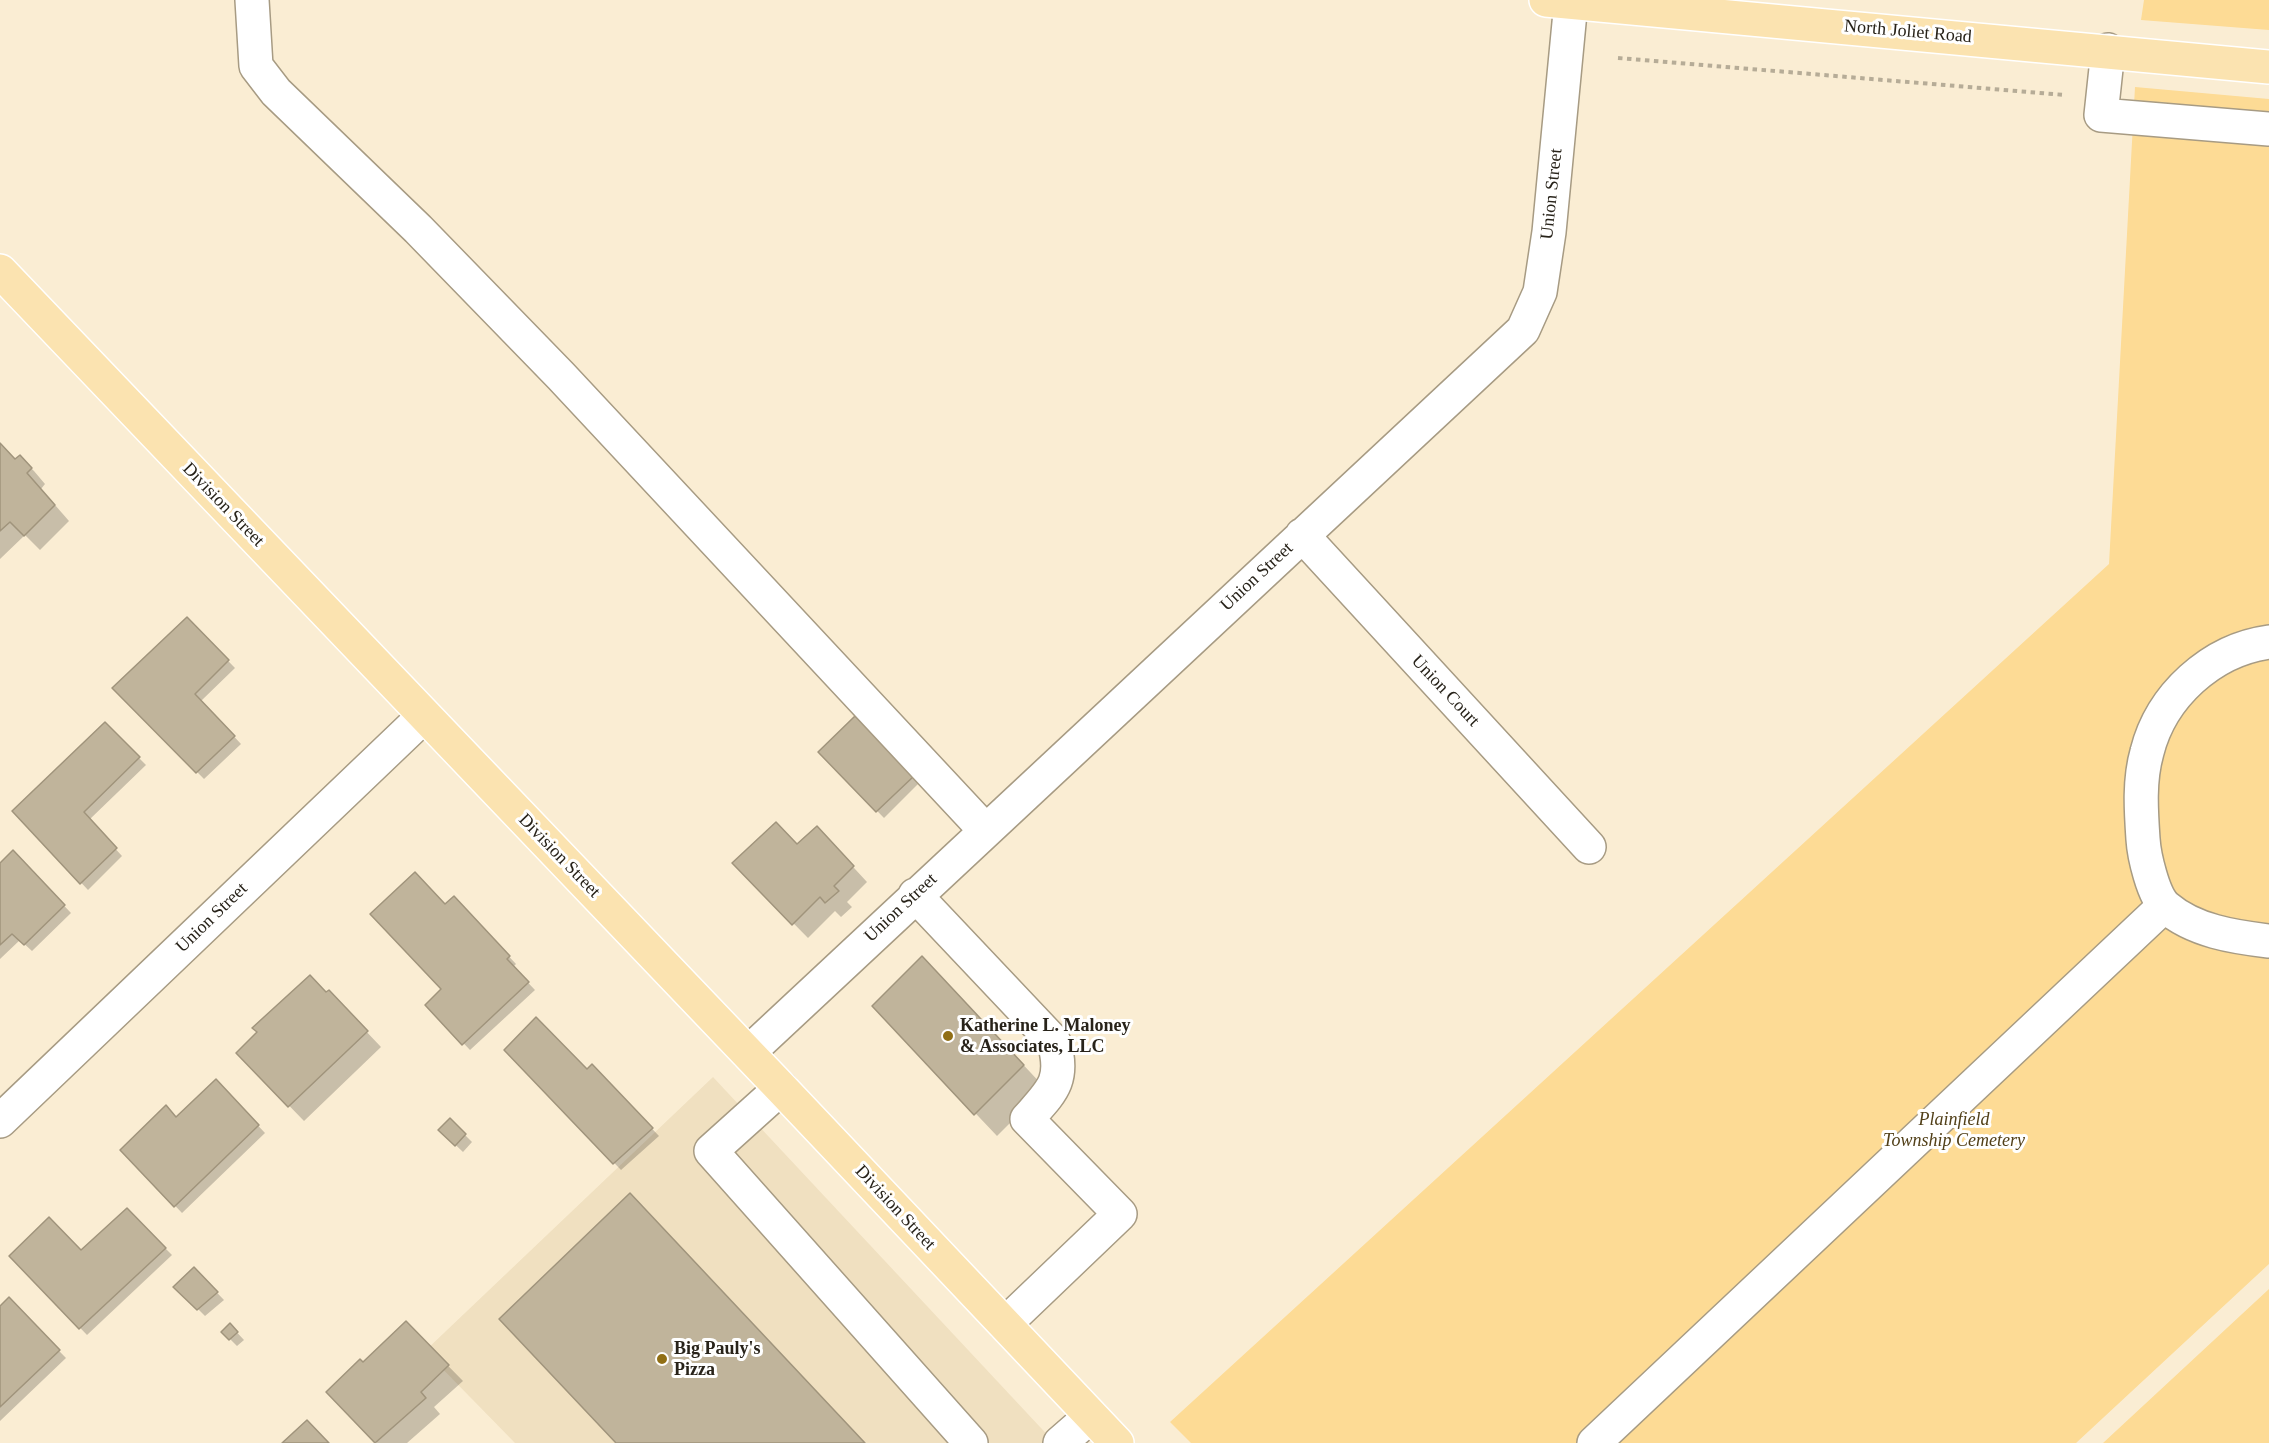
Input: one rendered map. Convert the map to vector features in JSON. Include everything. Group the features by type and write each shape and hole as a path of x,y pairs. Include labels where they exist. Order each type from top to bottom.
{"main road":[{"name":"North Joliet Road","path":"1558,1 2108,50 2269,68"},
{"name":"Division Street","path":"3,280 748,1053 1117,1443"}],"street":[{"path":"252,0 256,66 276,92 418,229 561,376 985,830"},
{"name":"Union Street","path":"748,1053 1523,330 1540,292 1549,232 1558,1"},
{"path":"2108,50 2101,115 2269,129"},
{"name":"Union Court","path":"1302,535 1589,847"},
{"path":"2269,642 2230,653 2201,671 2180,691 2160,718 2147,752 2141,787 2144,851 2164,906 2188,922 2209,929 2269,941"},
{"name":"Union Street","path":"0,1121 424,716"},
{"path":"915,895 1054,1042 1059,1062 1056,1086 1028,1119 1120,1214 1005,1324"},
{"path":"1594,1443 2164,906"},
{"path":"781,1088 711,1151 972,1443"},
{"path":"1060,1443 1091,1416"}],"path":[{"path":"1618,58 2103,98"}],"shaded area":[{"path":"713,1077 1055,1443 515,1443 425,1351"}],"green space":[{"path":"2144,0 2269,0 2269,30 2141,20"},
{"name":"Plainfield Township Cemetery","path":"2135,87 2269,99 2269,1264 2076,1443 1191,1443 1170,1422 2109,564"},
{"path":"2269,1289 2269,1443 2103,1443"}],"building":[{"path":"0,443 15,459 20,455 32,468 27,473 55,505 24,536 10,522 0,531"},
{"path":"187,617 229,660 195,694 235,736 196,773 112,688"},
{"path":"855,716 914,776 876,812 818,752"},
{"path":"105,722 140,757 84,812 117,848 80,884 12,811"},
{"path":"776,822 797,844 817,826 854,866 834,886 839,891 825,903 820,897 792,925 732,863"},
{"path":"13,850 65,905 24,945 12,934 0,945 0,863"},
{"path":"415,872 445,904 454,896 510,956 507,959 529,982 462,1045 425,1005 441,989 370,914"},
{"name":"Katherine L. Maloney & Associates, LLC","path":"922,956 1024,1065 974,1115 872,1006"},
{"path":"310,975 326,992 329,990 368,1031 288,1107 236,1053 257,1032 252,1028"},
{"path":"536,1017 587,1069 592,1064 653,1128 613,1164 504,1050"},
{"path":"216,1079 259,1125 174,1207 120,1150 166,1105 176,1117"},
{"path":"450,1118 466,1134 455,1146 438,1130"},
{"path":"630,1193 865,1443 616,1443 499,1319"},
{"path":"127,1208 166,1248 79,1329 9,1256 49,1217 81,1250"},
{"path":"194,1267 218,1292 197,1310 173,1287"},
{"path":"9,1297 60,1350 0,1407 0,1306"},
{"path":"406,1321 449,1365 421,1392 426,1398 375,1443 326,1392 360,1359 363,1362"},
{"path":"230,1323 238,1332 229,1340 221,1332"},
{"path":"307,1420 329,1443 282,1443"}],"place":[{"name":"Katherine L. Maloney & Associates, LLC","path":"948,1036"},
{"name":"Big Pauly's Pizza","path":"662,1359"}]}
